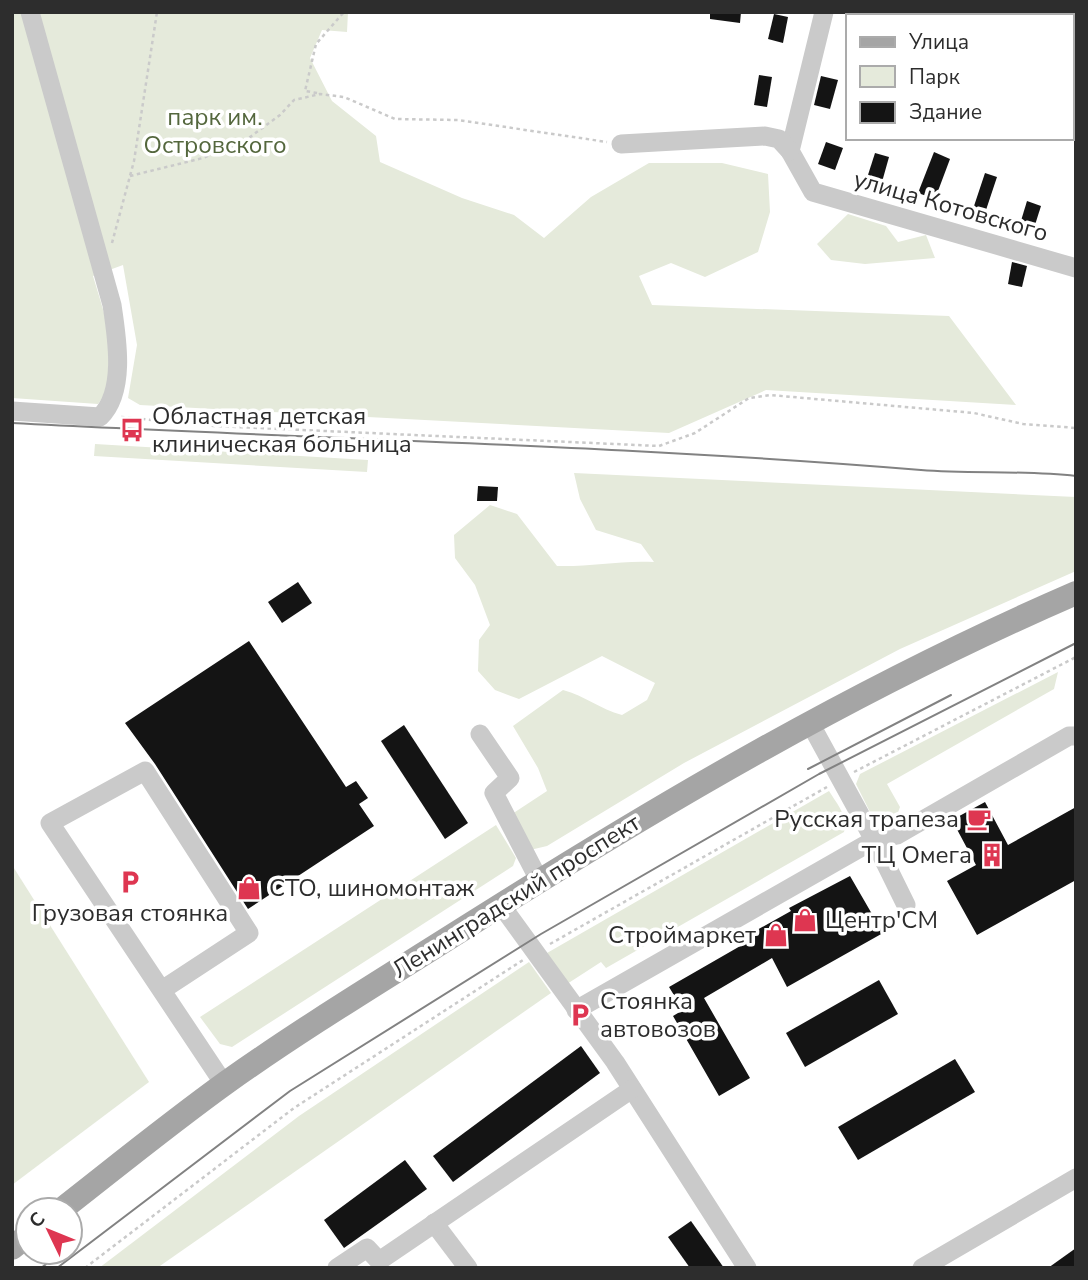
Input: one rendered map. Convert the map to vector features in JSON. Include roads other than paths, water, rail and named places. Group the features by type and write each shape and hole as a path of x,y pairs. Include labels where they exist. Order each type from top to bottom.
{"main road":[{"name":"Ленинградский проспект","path":"79,1196 224,1084 275,1049 539,880 709,777 981,634 1076,593"}],"street":[{"path":"12,411 100,417 111,407 118,347 112,306 30,12"},
{"path":"790,151 824,12"},
{"path":"621,144 765,136 779,139 790,151"},
{"name":"улица Котовского","path":"790,151 813,192 1076,268"},
{"path":"810,723 906,905"},
{"path":"480,734 510,778 494,793 539,880"},
{"path":"576,1010 874,840 897,835 1069,736 1076,736"},
{"path":"162,990 249,933 145,771 50,824 224,1084"},
{"path":"501,905 632,1088 747,1268"},
{"path":"337,1268 367,1248 379,1261 632,1088"},
{"path":"922,1268 1076,1178"},
{"path":"434,1223 468,1268"}],"tram line":[{"path":"12,423 581,448 940,471 1076,476"},
{"path":"57,1268 290,1091 541,934 819,774 1076,643"},
{"path":"808,769 951,695"}],"place":[{"name":"Областная детская клиническая больница","path":"132,430"},
{"name":"Русская трапеза","path":"979,819"},
{"name":"ТЦ Омега","path":"992,855"},
{"name":"Грузовая стоянка","path":"130,882"},
{"name":"СТО, шиномонтаж","path":"249,888"},
{"name":"Центр'СМ","path":"805,920"},
{"name":"Строймаркет","path":"776,935"},
{"name":"Стоянка автовозов","path":"580,1015"}],"park label":[{"name":"парк им. Островского","path":"215,131"}]}
